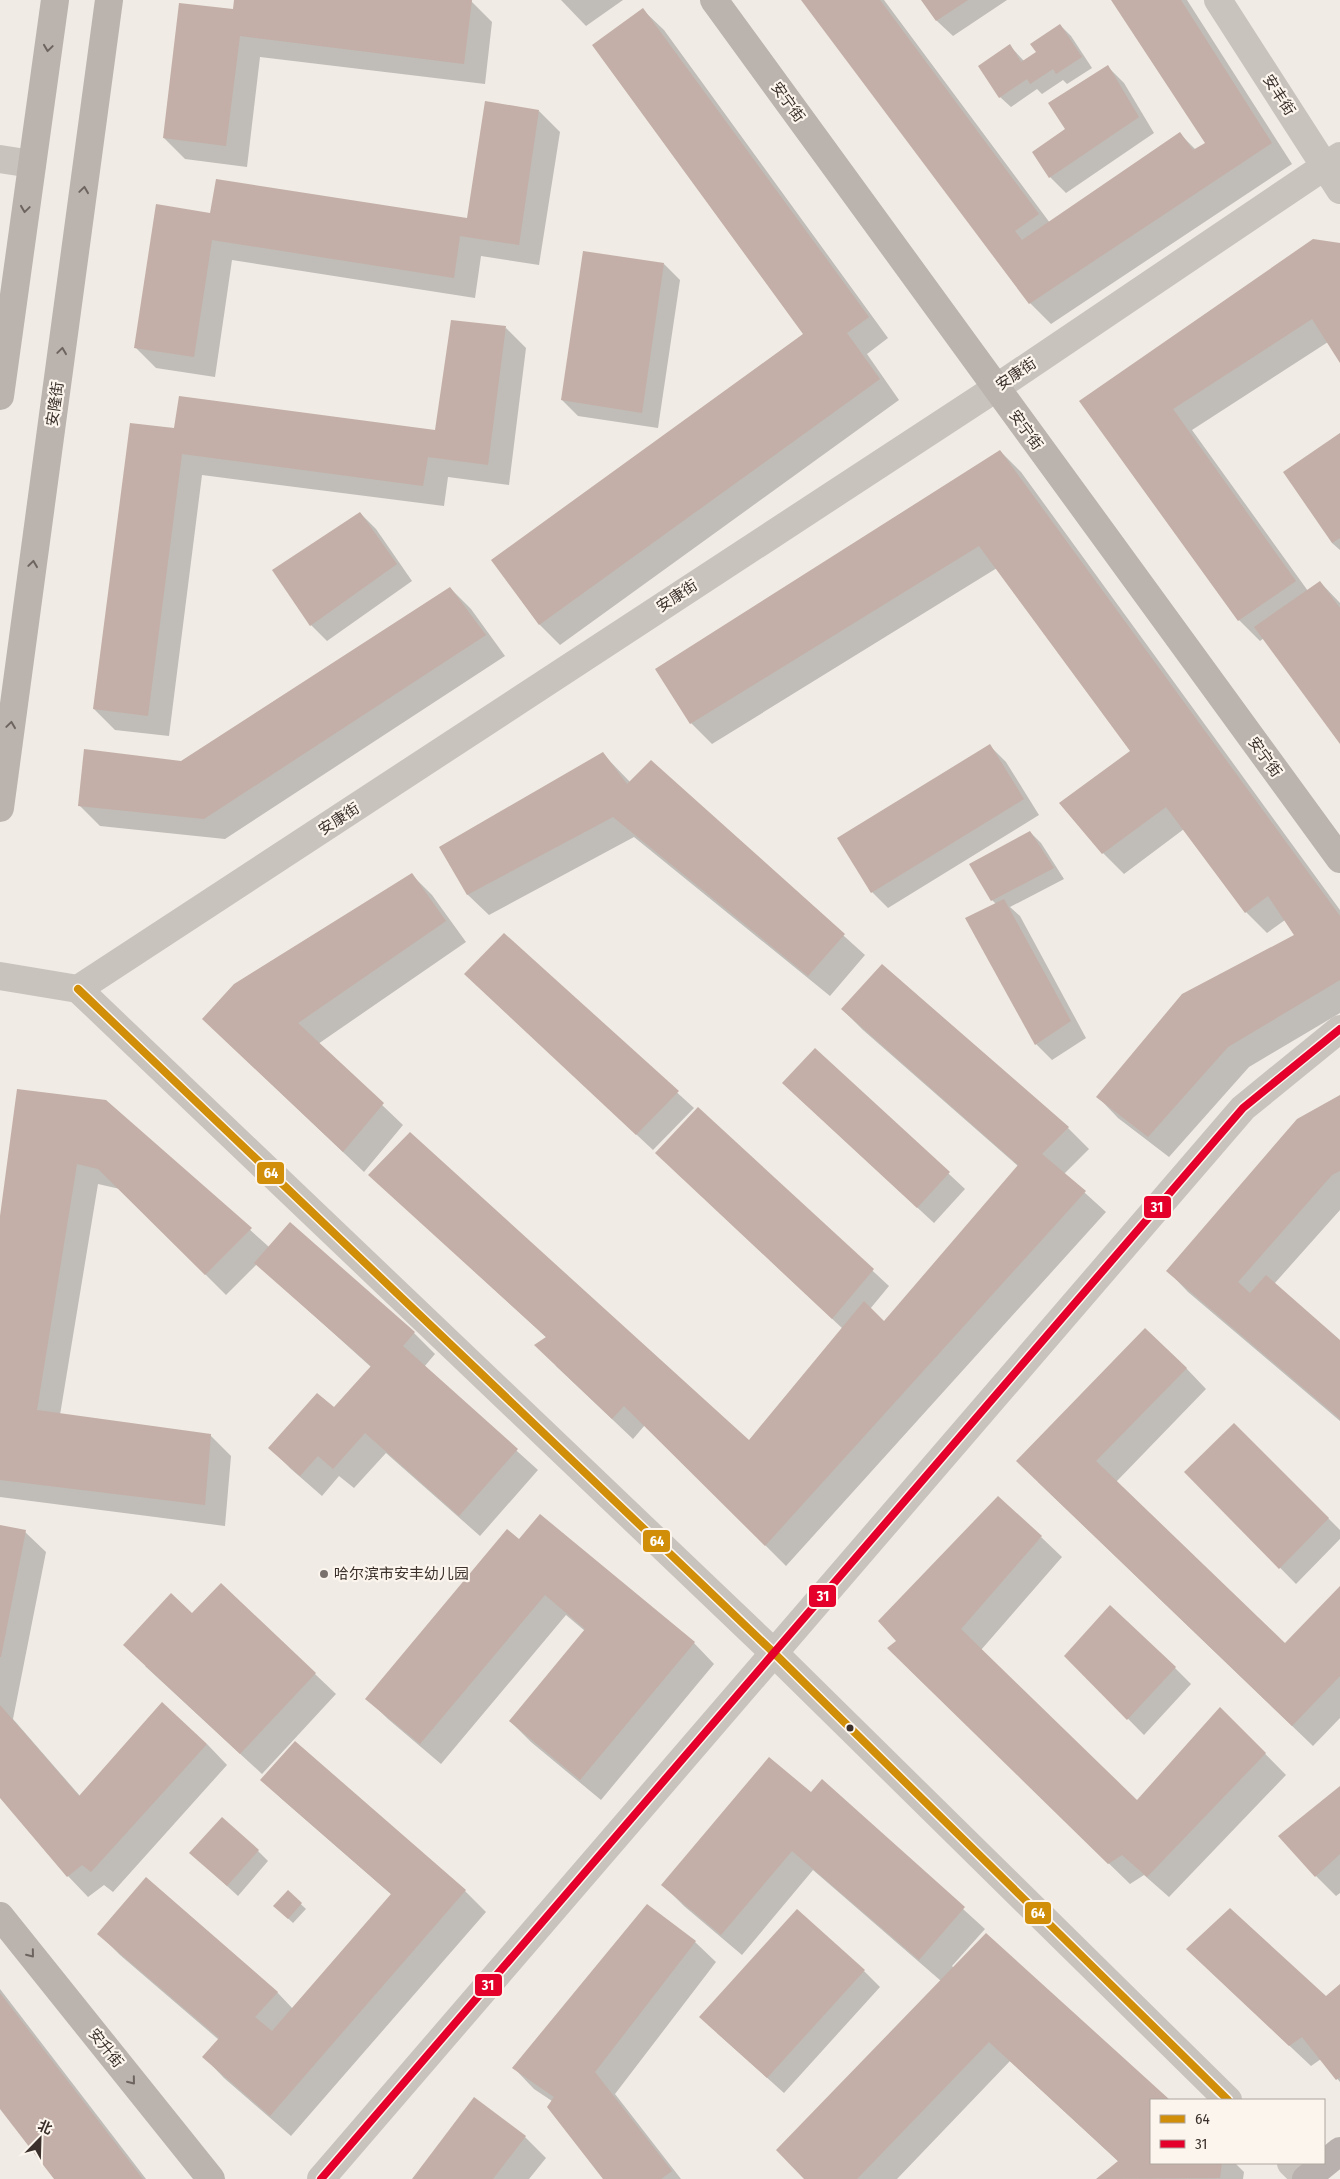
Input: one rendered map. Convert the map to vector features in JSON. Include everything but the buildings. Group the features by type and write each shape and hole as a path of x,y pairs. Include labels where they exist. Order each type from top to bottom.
{"main road":[{"path":"0,396 55,0"},
{"name":"安隆街","path":"0,808 109,0"},
{"name":"安宁街","path":"714,0 1340,859"},
{"name":"安升街","path":"0,1916 211,2179"},
{"path":"1325,2164 1340,2151"},
{"path":"1307,2179 1325,2164"}],"street":[{"name":"安丰街","path":"1218,0 1332,161 1340,190"},
{"path":"0,159 32,164"},
{"name":"安康街","path":"78,989 996,388 1332,161"},
{"path":"0,976 78,989 773,1652 1227,2099"},
{"path":"321,2179 1243,1108 1340,1029"},
{"path":"1292,2164 1307,2179"}],"transit line":[{"name":"64","path":"78,989 773,1652 1227,2099"},
{"name":"31","path":"321,2179 1243,1108 1340,1029"}],"place":[{"name":"哈尔滨市安丰幼儿园","path":"324,1574"}]}
